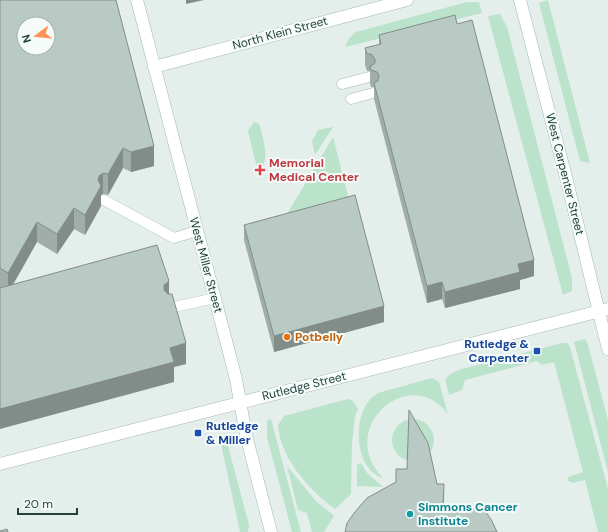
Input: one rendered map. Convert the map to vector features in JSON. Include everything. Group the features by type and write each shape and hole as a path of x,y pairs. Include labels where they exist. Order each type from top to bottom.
{"street":[{"name":"West Miller Street","path":"137,0 236,379 239,402 271,532"},
{"name":"North Klein Street","path":"154,67 407,0"},
{"name":"West Carpenter Street","path":"520,0 566,177 603,310 608,349"},
{"name":"Rutledge Street","path":"0,464 603,310"}],"lane":[{"path":"342,84 369,77"},
{"path":"351,99 373,93"},
{"path":"104,200 174,238 197,231"},
{"path":"170,308 215,298"}],"green space":[{"path":"548,0 590,163 580,161 539,3"},
{"path":"467,2 479,2 482,13 345,47 349,38 356,32"},
{"path":"500,14 507,27 572,278 572,291 563,295 488,16"},
{"path":"254,122 258,123 260,126 265,148 265,159 260,169 256,164 248,131"},
{"path":"333,127 315,155 312,141 318,130"},
{"path":"333,137 349,200 287,214"},
{"path":"585,339 588,345 608,420 608,472 574,342"},
{"path":"562,343 567,343 570,347 608,489 608,532 598,532 585,480 573,483 568,481 568,477 583,472 554,362 542,365 537,361 465,380 462,390 449,395 445,380 449,375 458,370"},
{"path":"432,378 439,382 448,414 432,400 415,395 398,398 383,408 372,423 367,440 370,459 383,478 373,472 365,463 361,451 359,438 363,411 369,401 378,393"},
{"path":"348,399 353,401 358,409 355,416 352,443 351,494 335,509 325,502 298,473 284,450 278,425 284,416"},
{"path":"271,419 301,532 292,532 267,437 267,420"},
{"path":"413,419 428,425 434,440 428,455 413,461 398,455 392,440 398,425"},
{"path":"220,434 228,446 249,525 248,532 240,532"},
{"path":"361,463 367,473 383,487 357,486 357,465"},
{"path":"287,466 316,501 334,516 324,532 312,532 307,513 298,510"}],"building":[{"path":"0,0 116,0 154,146 131,152 123,148 108,174 103,173 99,176 98,180 101,186 85,215 74,208 57,234 37,222 8,273 0,268"},
{"path":"455,15 457,24 472,20 534,260 518,264 520,272 445,292 442,282 427,286 374,83 378,81 379,75 377,72 371,70 370,67 375,63 375,59 371,54 367,54 365,48 381,44 379,35"},
{"path":"355,195 384,306 274,336 244,225"},
{"path":"157,245 169,281 164,285 164,290 168,294 172,294 186,343 170,348 174,362 0,409 0,288"},
{"path":"409,410 428,443 437,484 444,484 443,508 484,509 497,532 345,532 347,523 367,498 396,482 396,469 407,469"},
{"path":"7,529 8,532 0,532 0,531"}],"place":[{"name":"Memorial Medical Center","path":"260,170"},
{"name":"Potbelly","path":"287,337"},
{"name":"Rutledge & Carpenter","path":"537,351"},
{"name":"Rutledge & Miller","path":"198,433"},
{"name":"Simmons Cancer Institute","path":"410,514"}]}
